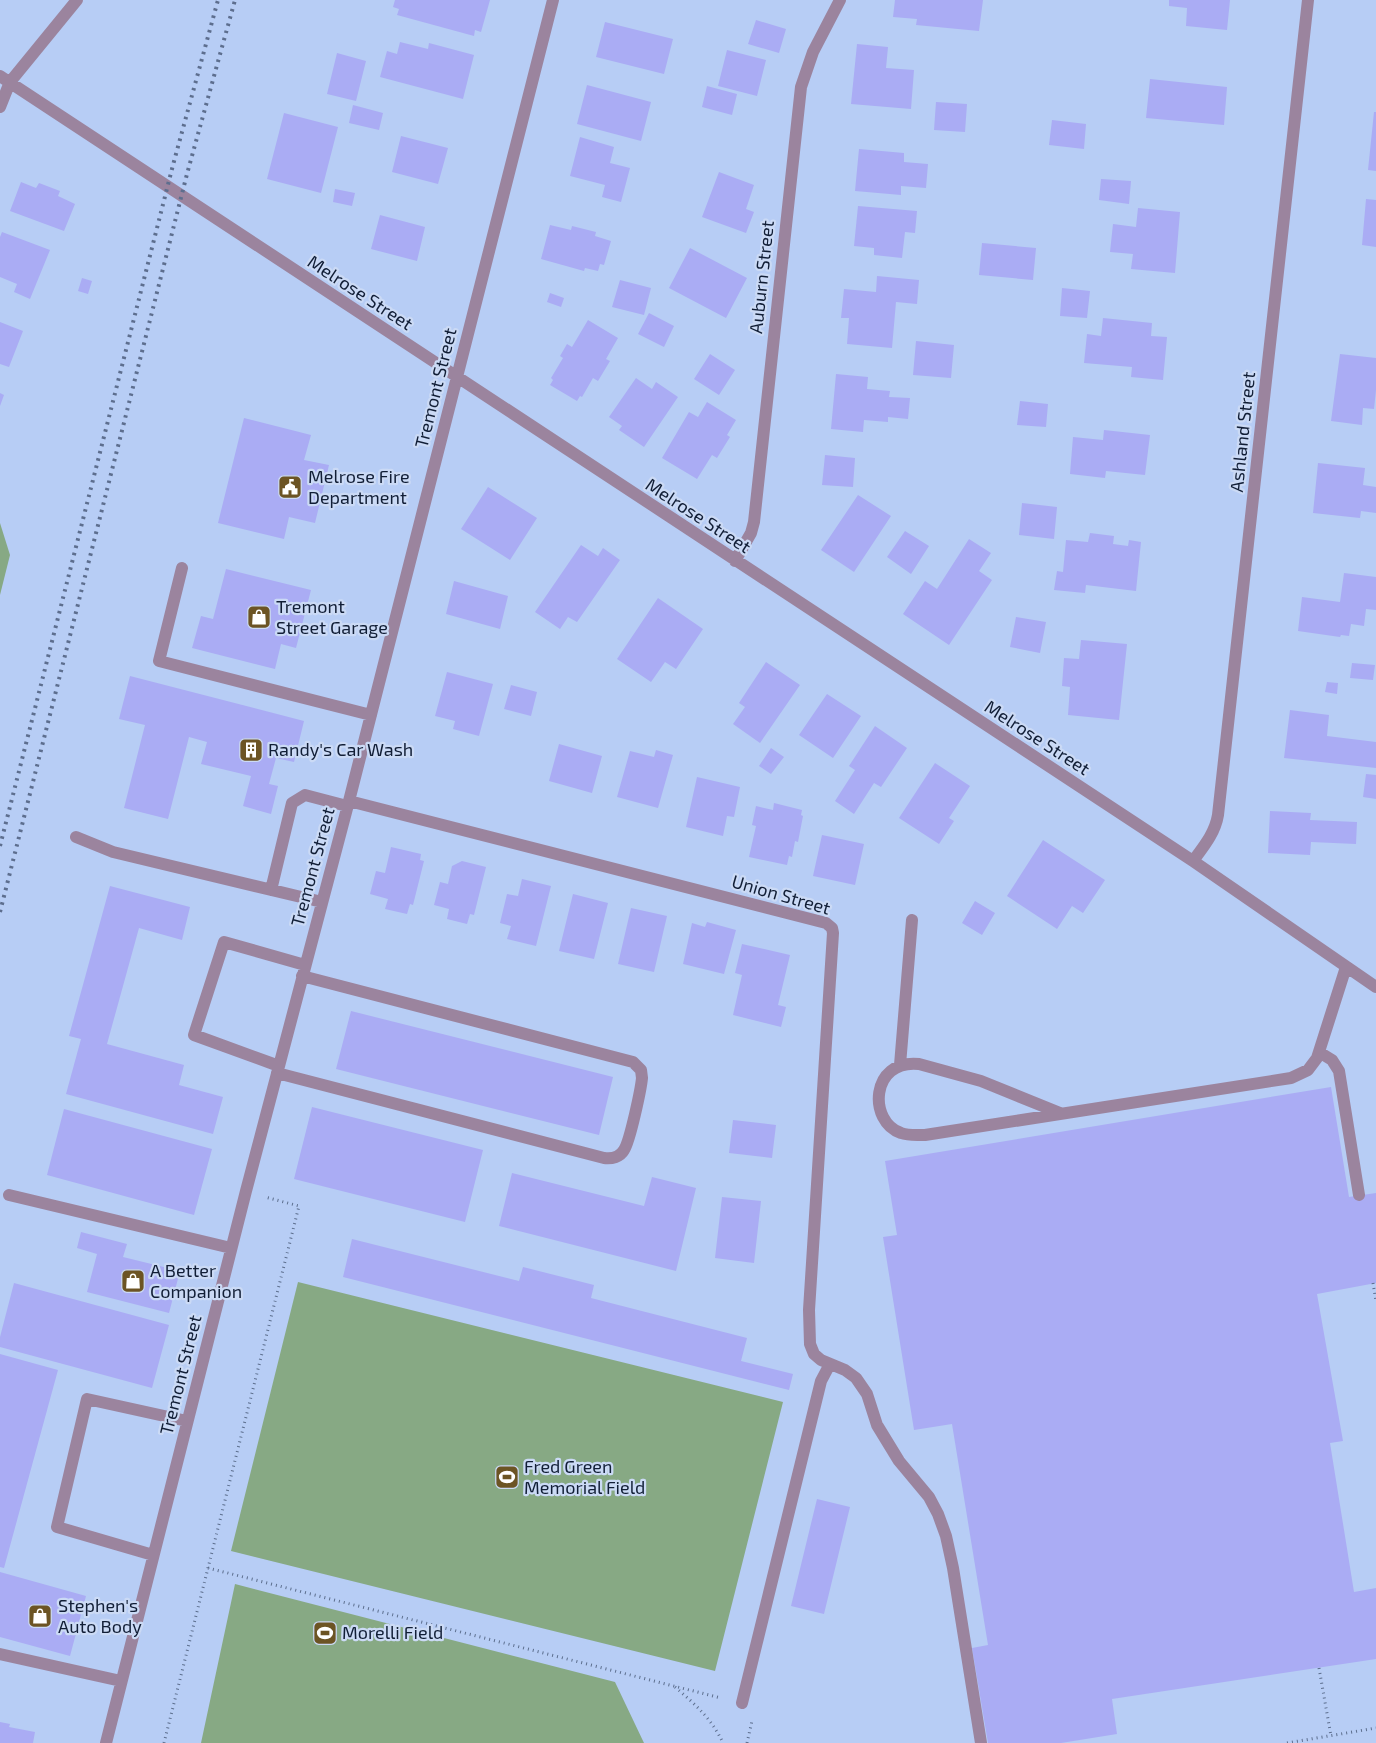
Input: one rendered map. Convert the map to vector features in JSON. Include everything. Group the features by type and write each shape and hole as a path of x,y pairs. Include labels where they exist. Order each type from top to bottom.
{"street":[{"path":"0,107 5,79 77,0"},
{"name":"Tremont Street","path":"106,1743 231,1248 348,804 553,0"},
{"name":"Auburn Street","path":"735,561 751,533 754,522 801,86 813,52 840,0"},
{"name":"Ashland Street","path":"1193,861 1216,826 1218,815 1308,0"},
{"name":"Melrose Street","path":"5,79 456,378 1193,861 1376,987"},
{"path":"182,568 158,661 370,715"},
{"path":"271,890 292,804 305,795 348,804"},
{"name":"Union Street","path":"348,804 816,920 830,926 833,932 809,1310 810,1344 812,1350 817,1357 830,1364"},
{"path":"76,837 113,852 322,902"},
{"path":"900,1065 912,920"},
{"path":"224,942 304,971 633,1062 641,1070 642,1078 627,1145 620,1155 604,1158 278,1069 194,1035 224,942"},
{"path":"1060,1113 981,1081 909,1063 892,1069 885,1075 879,1095 879,1106 883,1118 890,1126 900,1133 924,1135 1292,1078 1310,1067 1320,1052 1346,967"},
{"path":"1320,1052 1332,1060 1339,1071 1359,1195"},
{"path":"9,1195 231,1248"},
{"path":"742,1703 822,1381 830,1364 845,1370 867,1394 878,1425 895,1454 929,1497 938,1514 946,1536 953,1568 982,1743"},
{"path":"153,1555 57,1528 87,1399 187,1421"},
{"path":"0,1654 121,1681"}],"path":[{"path":"164,1743 299,1206 246,1191"},
{"path":"1373,1284 1376,1301"},
{"path":"208,1568 756,1706 747,1743"},
{"path":"1320,1668 1331,1736"},
{"path":"674,1686 700,1708 723,1743"},
{"path":"1287,1743 1376,1728"}],"green space":[{"path":"0,523 10,555 0,595"},
{"name":"Fred Green Memorial Field","path":"298,1282 783,1402 715,1671 231,1551"},
{"name":"Morelli Field","path":"235,1584 615,1682 644,1743 201,1743"}],"building":[{"path":"395,0 490,0 481,32 475,30 474,36 397,15 399,9 393,7"},
{"path":"895,0 983,0 979,31 916,25 917,19 893,17"},
{"path":"1169,0 1230,0 1227,30 1186,26 1187,8 1169,6"},
{"path":"756,20 786,29 779,53 748,44"},
{"path":"605,22 673,39 664,74 596,57"},
{"path":"400,42 428,49 429,43 474,55 463,99 380,77 387,51 397,54"},
{"path":"857,44 888,47 886,68 914,70 911,109 851,104"},
{"path":"727,50 766,60 757,96 718,86"},
{"path":"337,53 366,61 356,101 327,94"},
{"path":"1150,79 1227,87 1224,125 1146,118"},
{"path":"587,85 651,102 641,141 577,124"},
{"path":"707,86 737,94 732,115 702,107"},
{"path":"936,102 967,104 965,132 934,130"},
{"path":"353,105 383,113 379,130 349,123"},
{"path":"1374,112 1376,112 1376,171 1368,170"},
{"path":"284,113 338,127 321,193 267,179"},
{"path":"1052,120 1086,124 1084,149 1049,145"},
{"path":"401,136 448,148 438,184 392,172"},
{"path":"580,137 614,147 610,163 630,168 621,202 602,197 605,185 570,176"},
{"path":"859,149 904,153 904,162 928,164 926,188 901,186 901,195 855,191"},
{"path":"719,172 754,185 746,209 754,212 746,233 702,217"},
{"path":"1101,179 1131,181 1129,204 1099,200"},
{"path":"21,182 36,188 39,183 60,191 58,196 75,204 64,231 10,211"},
{"path":"335,189 355,193 352,206 333,202"},
{"path":"1366,199 1376,200 1376,247 1362,245"},
{"path":"858,206 917,211 915,233 905,232 902,258 874,255 874,248 854,246"},
{"path":"1138,208 1180,212 1175,273 1131,269 1133,254 1110,252 1113,224 1136,227"},
{"path":"380,215 425,227 417,261 371,249"},
{"path":"550,225 571,230 572,226 596,232 595,236 611,241 604,265 600,264 598,271 585,268 584,271 541,259"},
{"path":"2,232 50,250 30,299 14,292 17,284 0,277 0,237"},
{"path":"982,243 1036,248 1033,280 979,275"},
{"path":"690,248 747,278 726,318 669,288"},
{"path":"877,276 919,280 917,304 896,302 892,348 847,344 849,318 841,318 844,289 876,292"},
{"path":"82,278 92,281 88,294 78,291"},
{"path":"620,280 651,288 644,315 612,307"},
{"path":"1062,288 1090,291 1087,318 1060,316"},
{"path":"550,293 564,298 561,307 547,302"},
{"path":"649,313 674,326 664,347 638,334"},
{"path":"1103,318 1152,323 1151,336 1167,337 1163,380 1131,377 1132,367 1084,363 1087,334 1101,336"},
{"path":"588,320 618,338 606,359 610,361 598,381 593,378 582,397 580,396 577,401 550,385 553,380 551,378 563,358 560,356 567,344 572,347"},
{"path":"0,322 23,331 9,367 0,364"},
{"path":"916,341 954,345 951,378 913,375"},
{"path":"710,354 735,370 719,395 694,379"},
{"path":"1340,354 1376,358 1374,409 1363,408 1362,425 1331,421"},
{"path":"836,374 868,377 867,389 890,391 889,397 910,398 908,419 888,417 888,422 864,420 863,432 831,429"},
{"path":"636,378 652,389 656,382 678,397 644,447 619,430 622,426 609,417"},
{"path":"0,393 4,395 0,406"},
{"path":"1020,401 1048,404 1046,427 1017,425"},
{"path":"707,402 736,420 727,435 730,437 717,458 712,455 697,479 662,458 689,412 698,417"},
{"path":"244,418 311,435 304,460 329,465 315,523 289,517 284,539 218,523"},
{"path":"1104,430 1150,435 1145,475 1106,471 1105,478 1070,474 1073,437 1103,440"},
{"path":"825,455 855,458 853,487 822,485"},
{"path":"1318,463 1365,468 1363,485 1376,487 1376,513 1361,511 1360,518 1313,513"},
{"path":"488,487 537,518 510,560 461,529"},
{"path":"858,495 891,516 854,572 821,550"},
{"path":"1022,503 1057,507 1054,539 1019,535"},
{"path":"905,531 929,546 911,574 887,557"},
{"path":"1090,533 1114,536 1113,544 1128,546 1129,540 1141,542 1136,591 1086,585 1085,593 1054,590 1057,571 1063,572 1066,540 1088,542"},
{"path":"969,539 991,553 979,571 992,580 949,645 903,614 925,581 937,589"},
{"path":"581,545 598,556 603,548 620,560 577,622 568,617 560,629 535,612"},
{"name":"Tremont Street Garage","path":"226,569 311,590 296,648 281,644 275,669 192,648 201,616 213,619"},
{"path":"1344,573 1376,577 1376,610 1366,609 1364,626 1351,624 1349,636 1341,635 1340,637 1298,631 1302,597 1340,602"},
{"path":"454,581 508,596 500,629 446,614"},
{"path":"658,598 703,629 676,669 665,662 651,682 617,659"},
{"path":"1016,617 1046,622 1040,653 1010,647"},
{"path":"1081,640 1127,644 1119,720 1068,715 1070,687 1062,686 1064,658 1079,659"},
{"path":"766,662 800,685 760,743 733,724 745,707 739,703"},
{"path":"1352,663 1375,665 1373,680 1350,678"},
{"path":"447,672 493,684 479,736 453,729 455,721 435,716"},
{"name":"Randy's Car Wash","path":"130,676 304,721 294,762 276,758 269,784 278,786 271,814 243,806 251,776 201,764 207,742 189,737 168,819 124,808 145,725 119,719"},
{"path":"1327,682 1338,683 1337,694 1325,692"},
{"path":"511,685 537,692 531,716 504,709"},
{"path":"827,694 861,716 833,758 799,735"},
{"path":"1290,710 1329,715 1327,736 1376,742 1376,768 1284,758"},
{"path":"875,726 907,748 881,787 874,783 854,814 835,801 855,770 849,766"},
{"path":"559,744 602,756 592,793 549,781"},
{"path":"771,748 784,757 771,774 759,766"},
{"path":"656,750 673,755 658,808 617,797 630,751 654,757"},
{"path":"935,763 970,786 949,818 954,821 939,844 899,818"},
{"path":"1366,774 1376,775 1376,799 1363,797"},
{"path":"697,777 740,787 734,817 727,816 723,836 686,827"},
{"path":"774,803 802,810 801,815 803,816 798,842 795,841 792,857 789,856 787,865 749,857 756,826 752,825 756,806 773,810"},
{"path":"1270,811 1311,813 1310,820 1357,822 1356,844 1311,842 1310,855 1268,853"},
{"path":"822,835 864,844 855,885 813,876"},
{"path":"1043,840 1105,880 1083,913 1072,906 1057,929 1007,896"},
{"path":"391,847 421,854 420,860 424,861 413,905 410,904 407,914 385,909 388,899 370,894 376,871 385,873"},
{"path":"462,861 486,867 474,915 470,914 467,924 447,919 449,909 434,905 440,882 448,884 452,866"},
{"path":"522,879 551,886 536,946 507,939 511,926 500,923 507,894 518,896"},
{"path":"110,886 190,907 182,940 139,928 107,1044 184,1065 179,1085 223,1097 213,1134 66,1094 81,1039 69,1036"},
{"path":"573,894 608,903 594,959 559,951"},
{"path":"975,901 995,913 982,935 962,923"},
{"path":"631,908 667,916 654,972 618,964"},
{"path":"707,922 736,930 724,974 683,964 692,923 705,927"},
{"path":"742,944 790,955 778,1005 786,1007 781,1027 733,1015 742,975 735,973"},
{"path":"351,1011 613,1077 599,1135 336,1069"},
{"path":"1331,1087 1349,1197 1376,1193 1376,1283 1317,1294 1343,1441 1330,1443 1354,1592 1376,1588 1376,1659 1112,1699 1117,1734 1061,1743 988,1743 972,1648 988,1645 952,1424 914,1430 883,1237 897,1235 885,1161"},
{"path":"312,1107 483,1150 465,1222 294,1179"},
{"path":"64,1109 212,1149 194,1215 47,1175"},
{"path":"733,1120 776,1125 772,1158 729,1153"},
{"path":"512,1173 644,1206 652,1177 696,1188 676,1271 499,1226"},
{"path":"722,1197 761,1201 754,1263 715,1258"},
{"name":"A Better Companion","path":"81,1232 127,1244 123,1257 180,1271 169,1313 87,1292 97,1254 77,1248"},
{"path":"352,1239 519,1281 523,1267 594,1285 591,1298 747,1338 741,1361 793,1374 789,1390 343,1277"},
{"path":"14,1283 169,1325 152,1388 0,1347 0,1337"},
{"path":"0,1354 58,1370 4,1568 0,1567"},
{"path":"817,1499 850,1507 824,1614 791,1606"},
{"name":"Stephen's Auto Body","path":"0,1572 86,1596 70,1656 0,1637"},
{"path":"0,1722 10,1724 9,1727 35,1732 33,1743 0,1743"}],"railway":[{"path":"0,846 173,165 218,0"},
{"path":"0,912 187,174 235,0"}],"place":[{"name":"Melrose Fire Department","path":"290,487"},
{"name":"Tremont Street Garage","path":"259,617"},
{"name":"Randy's Car Wash","path":"251,750"},
{"name":"A Better Companion","path":"133,1281"},
{"name":"Fred Green Memorial Field","path":"507,1477"},
{"name":"Stephen's Auto Body","path":"40,1616"},
{"name":"Morelli Field","path":"325,1633"}]}
